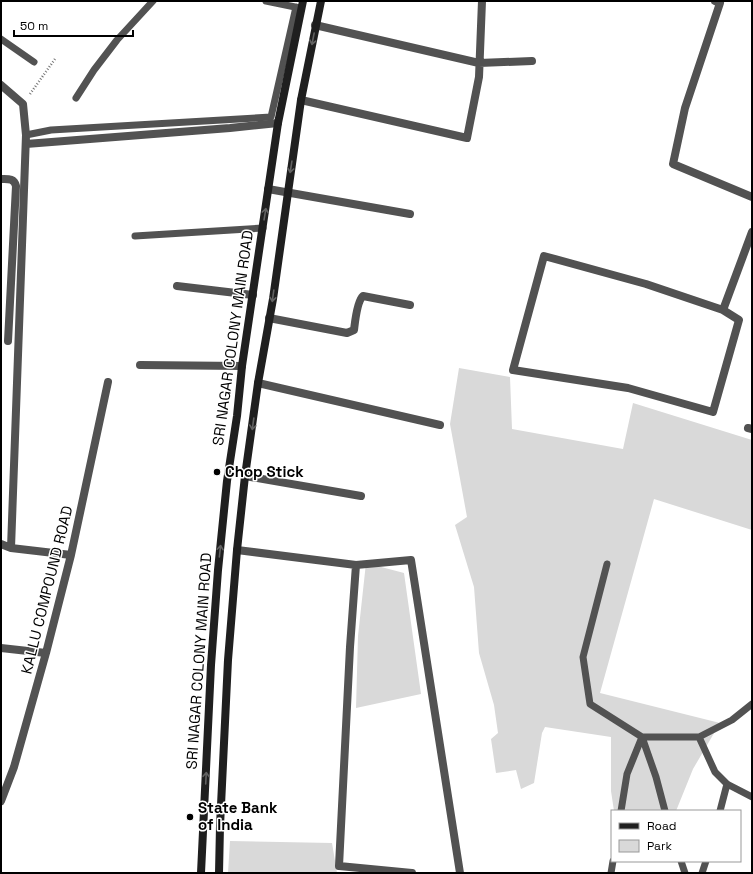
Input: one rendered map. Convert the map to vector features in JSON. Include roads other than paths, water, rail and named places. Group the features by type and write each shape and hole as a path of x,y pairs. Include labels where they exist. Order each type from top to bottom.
{"main road":[{"name":"SRI NAGAR COLONY MAIN ROAD","path":"219,873 228,660 245,476 301,100 320,1"},
{"name":"SRI NAGAR COLONY MAIN ROAD","path":"202,873 211,665 218,570 227,481 237,416 242,366 278,123 301,6"}],"street":[{"path":"301,100 467,138 479,77 482,1"},
{"path":"715,1 720,3 685,108 673,164 752,197"},
{"path":"315,25 479,63 532,61"},
{"path":"1,85 23,104 26,140 11,548"},
{"path":"26,140 223,128 278,123"},
{"path":"1,179 12,179 16,186 5,341 18,342"},
{"path":"268,189 410,214"},
{"path":"723,310 752,232"},
{"path":"544,256 646,284 723,310 739,320 713,412 628,388 513,370 544,256"},
{"path":"177,286 253,295"},
{"path":"269,318 347,333 354,330 359,302 362,296 410,305"},
{"path":"140,365 242,366"},
{"name":"KALLU COMPOUND ROAD","path":"1,801 14,767 46,654 71,555 108,382"},
{"path":"258,383 440,425"},
{"path":"245,476 361,496"},
{"path":"1,544 11,548 71,555"},
{"path":"237,550 356,565 411,560 460,873"},
{"path":"356,565 350,647 339,866 412,873"},
{"path":"1,648 46,654"}],"lane":[{"path":"76,98 94,70 117,40 153,1"},
{"path":"26,140 51,130 271,118 301,6 266,1"},
{"path":"1,39 34,62"},
{"path":"135,236 263,228"},
{"path":"607,564 583,657 590,704 642,737 699,737 732,720 752,704"},
{"path":"621,810 627,774 642,737"},
{"path":"642,737 656,777 665,810"},
{"path":"699,737 715,772 727,784 752,797"},
{"path":"720,810 727,784"},
{"path":"612,873 613,862"},
{"path":"681,862 686,873"},
{"path":"702,873 706,862"}],"place":[{"name":"Chop Stick","path":"217,472"},
{"name":"State Bank of India","path":"190,817"}]}
